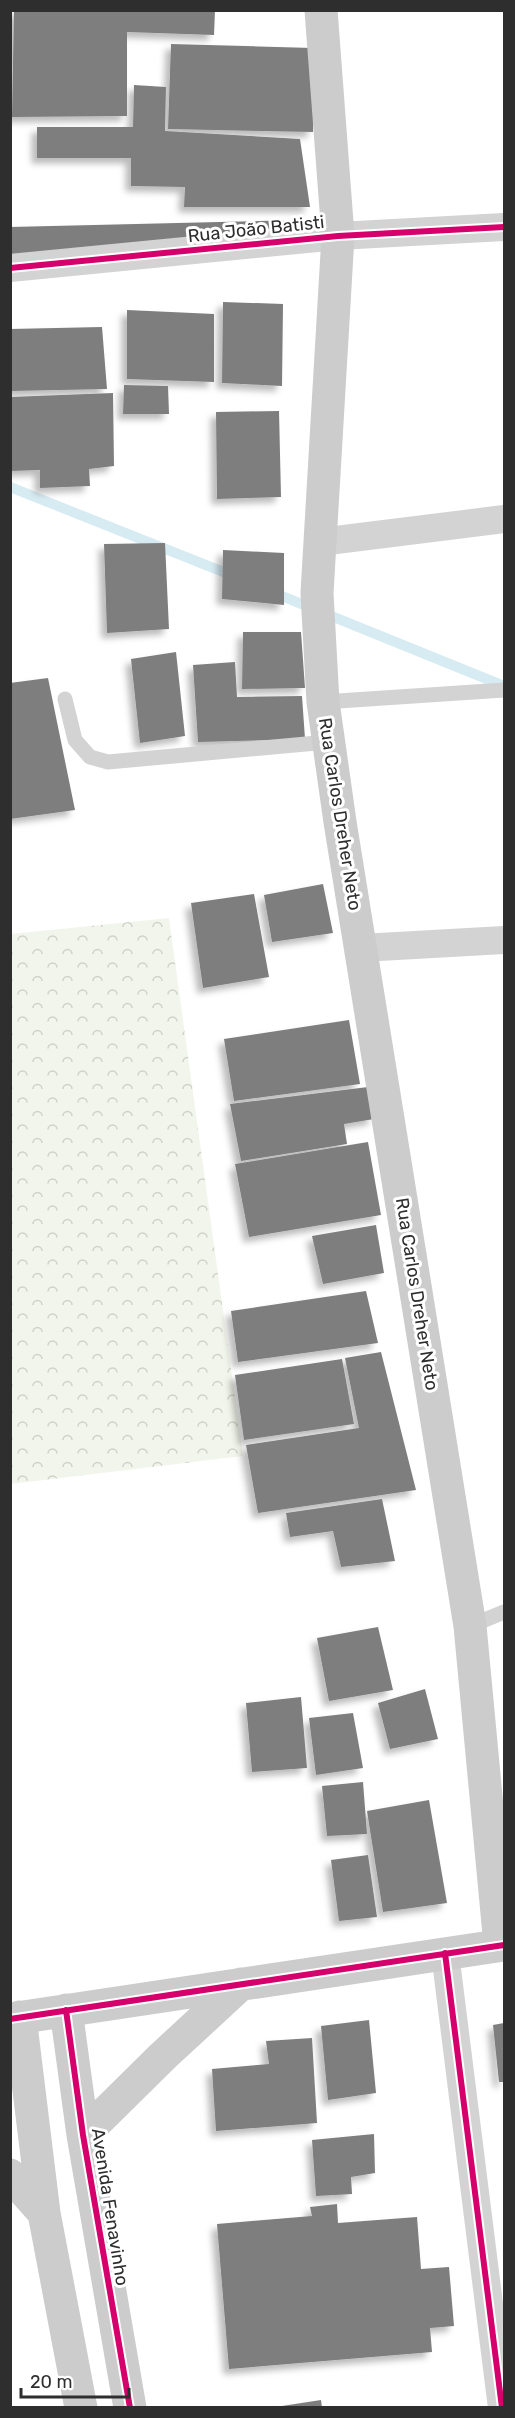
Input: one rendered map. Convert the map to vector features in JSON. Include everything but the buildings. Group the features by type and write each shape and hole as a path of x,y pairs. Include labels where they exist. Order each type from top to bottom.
{"main road":[{"name":"Rua Carlos Dreher Neto","path":"321,10 338,236 317,593 323,702 470,1626 502,1945"},
{"path":"81,2408 44,2213 15,2018 502,1945"},
{"path":"83,2135 162,2057 242,1984"},
{"name":"Avenida Fenavinho","path":"66,2010 83,2135 130,2408"},
{"path":"10,2175 44,2213"},
{"path":"60,2297 108,2286"}],"street":[{"name":"Rua João Batisti","path":"10,268 338,236 504,227"},
{"path":"320,542 504,519"},
{"path":"361,948 504,940"},
{"path":"445,1953 502,2408"}],"lane":[{"path":"323,702 504,690"},
{"path":"64,699 75,740 90,757 108,762 328,742"},
{"path":"470,1626 504,1612"}],"green space":[{"path":"169,918 243,1456 11,1484 11,934"}],"waterway":[{"path":"10,487 236,577"},
{"path":"272,592 504,686"}],"cycle path":[{"path":"10,268 338,236 504,227"},
{"path":"10,2019 504,1945"},
{"path":"445,1953 502,2408"},
{"path":"66,2010 83,2135 130,2408"}]}
